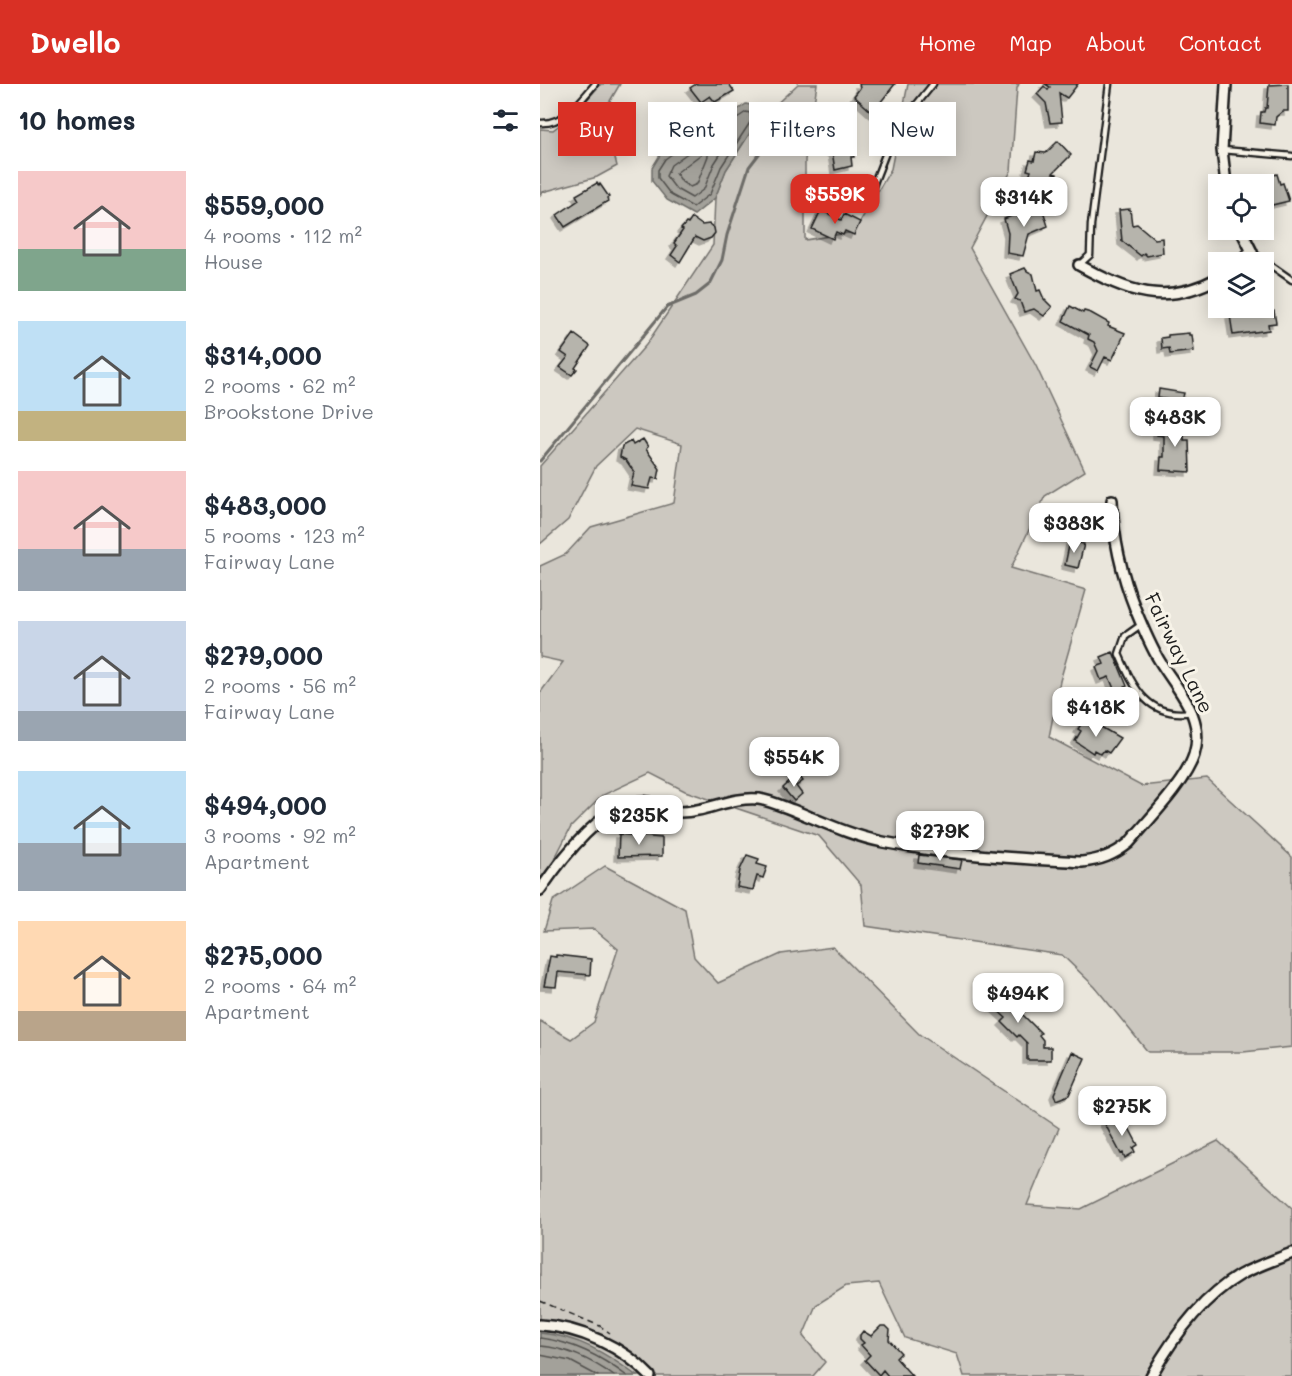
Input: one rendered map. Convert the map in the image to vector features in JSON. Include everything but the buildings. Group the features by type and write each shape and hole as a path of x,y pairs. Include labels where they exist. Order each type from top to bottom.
{"street":[{"path":"1225,174 1222,150 1226,84"},
{"path":"1246,240 1252,252"},
{"path":"1079,265 1111,282 1142,293 1175,293 1193,290 1208,283"},
{"name":"Fairway Lane","path":"540,890 581,840 603,818 629,804 646,801 667,810 680,812 755,799 775,804 857,836 910,847 1082,862 1096,860 1120,850 1180,779 1194,755 1197,730 1192,712 1159,660 1125,580 1112,519 1112,500"},
{"path":"1151,1376 1176,1336 1209,1298 1242,1274 1292,1253"},
{"path":"540,1325 588,1336 631,1359 650,1376"}],"lane":[{"path":"540,123 556,121 575,107 595,84"},
{"path":"871,190 890,142 904,120 933,84"},
{"path":"1079,265 1090,255 1091,225 1109,84"},
{"path":"1222,150 1292,156"},
{"path":"1274,267 1292,280"},
{"path":"1142,624 1125,636 1119,654 1135,686 1140,694 1157,709 1176,715 1192,712"}],"shaded area":[{"path":"601,84 620,84 609,102 585,102"},
{"path":"798,84 817,84 814,102 779,102"},
{"path":"908,84 1019,84 1011,171 970,248 1036,366 1085,471 1045,496 1011,568 1086,590 1060,681 1049,737 1141,786 1207,779 1292,857 1292,1047 1243,1052 1148,1052 1095,987 1062,955 865,926 861,885 819,836 685,791 650,773 603,795 571,827 540,887 540,693 563,662 540,657 540,566 566,554 591,527 674,503 682,444 635,429 596,466 568,520 540,544 540,466 646,345 713,245 715,198 726,170 749,134 749,156 806,156 805,240 854,232 891,169 894,156 956,156 956,102 904,102"},
{"path":"558,126 558,156 614,156 617,166 597,177 543,192 540,195 540,129 553,130"},
{"path":"605,866 685,909 694,957 718,983 781,954 833,947 919,1034 1059,1128 1027,1205 1081,1209 1218,1141 1292,1208 1292,1376 964,1376 957,1354 905,1338 879,1283 846,1286 816,1305 803,1336 825,1362 813,1376 540,1376 540,1021 571,1039 594,1022 618,949 594,929 544,931 553,901"}],"water":[{"path":"746,104 749,105 749,134 737,153 737,110"},
{"path":"659,156 735,156 726,170 715,198 694,215 667,200 652,181 652,168"},
{"path":"540,1333 567,1338 592,1347 637,1376 540,1376"}],"waterway":[{"path":"540,461 667,307 696,295 710,284 722,260 727,235 749,167 757,156"}]}
